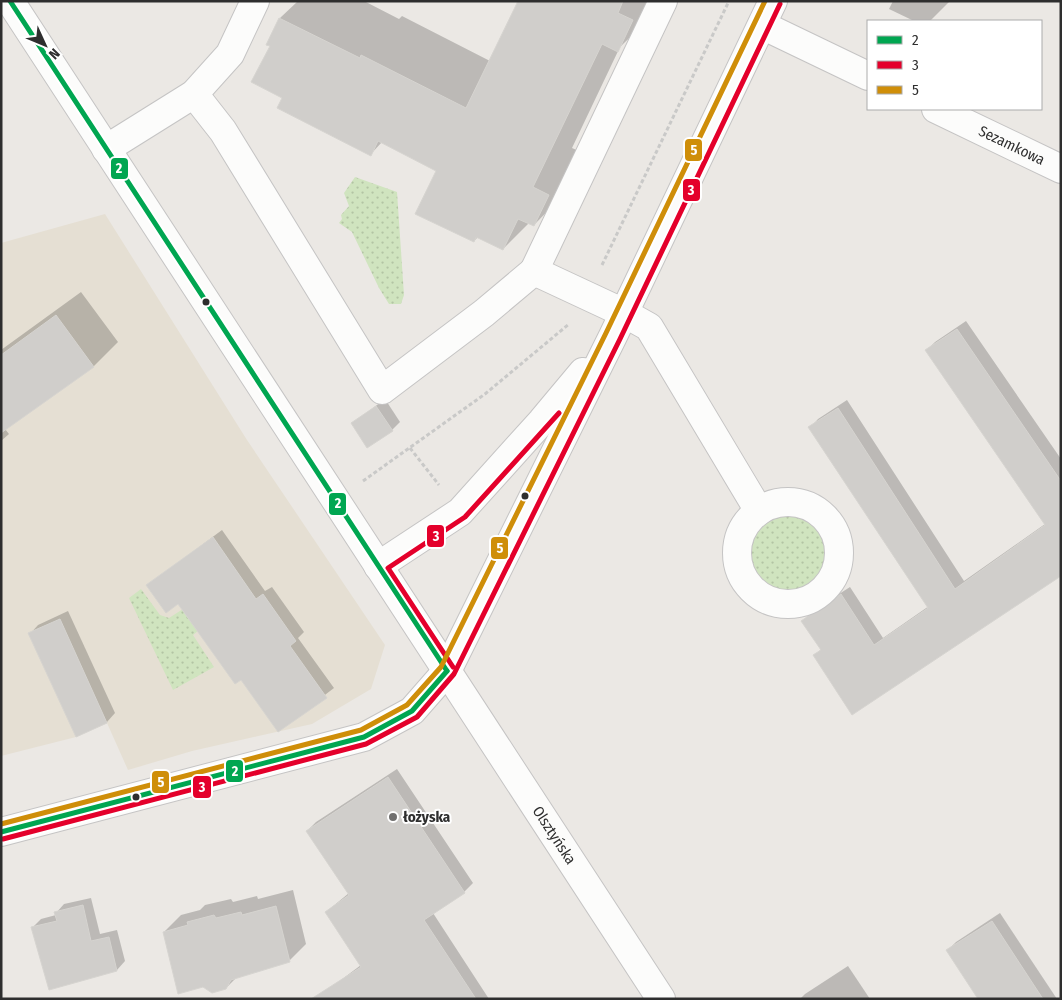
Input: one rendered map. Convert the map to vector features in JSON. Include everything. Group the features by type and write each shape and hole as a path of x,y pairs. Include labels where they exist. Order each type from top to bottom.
{"street":[{"name":"Olsztyńska","path":"10,1 661,999"},
{"path":"106,149 194,94 230,54 255,1"},
{"path":"194,94 223,131 382,390 484,314 534,271 663,1"},
{"path":"1,832 364,737 412,711 447,671 618,324 767,13 867,75"},
{"name":"Sezamkowa","path":"938,110 1061,168"},
{"path":"534,271 618,324 649,327 759,511"},
{"path":"378,566 460,512 542,422 618,324"}],"shaded area":[{"path":"105,214 247,440 385,645 371,689 312,724 192,751 128,770 107,723 76,737 1,756 1,243"}],"green space":[{"path":"355,177 397,192 404,295 401,304 389,304 379,288 352,232 339,223 342,219 341,215 349,206 344,193"},
{"path":"788,515 803,518 815,526 823,538 826,553 823,568 815,580 803,588 788,591 773,588 761,580 753,568 750,553 753,538 761,526 773,518"},
{"path":"141,589 160,615 169,618 183,609 199,630 193,635 214,667 173,690 129,598"}],"building":[{"path":"518,1 623,1 618,13 633,20 618,52 602,44 533,187 549,195 534,226 518,219 503,250 476,237 474,242 415,214 436,171 378,141 371,156 277,108 282,98 251,82 270,46 266,45 279,18 360,58 361,55 466,108"},
{"path":"56,315 94,367 1,433 1,355"},
{"path":"957,329 1061,481 1061,576 852,715 813,655 821,650 801,621 841,594 874,645 928,608 808,427 838,408 955,589 1045,525 925,350"},
{"path":"376,406 393,431 367,448 351,423"},
{"path":"213,537 256,599 263,594 296,641 290,646 327,698 278,732 241,680 235,684 178,604 166,613 146,585"},
{"path":"60,619 107,723 76,737 28,633"},
{"path":"388,777 465,893 424,920 476,999 311,999 361,967 325,912 349,895 306,831"},
{"path":"83,905 91,941 109,937 117,971 49,990 31,927 57,921 54,912"},
{"path":"276,906 290,962 231,980 226,989 212,993 203,987 178,994 163,932 188,925 187,922 214,915 216,918 241,912 242,915"},
{"path":"992,921 1043,999 978,999 946,950"}],"transit line":[{"name":"2","path":"10,1 447,671"},
{"name":"5","path":"1,824 361,730 407,705 441,667 606,333 765,1"},
{"name":"3","path":"3,839 366,744 417,717 454,674 620,339 780,4"},
{"name":"3","path":"453,667 388,568 465,517 559,413"},
{"name":"2","path":"1,832 364,737 412,711 447,671"}],"place":[{"name":"łożyska","path":"393,817"}]}
